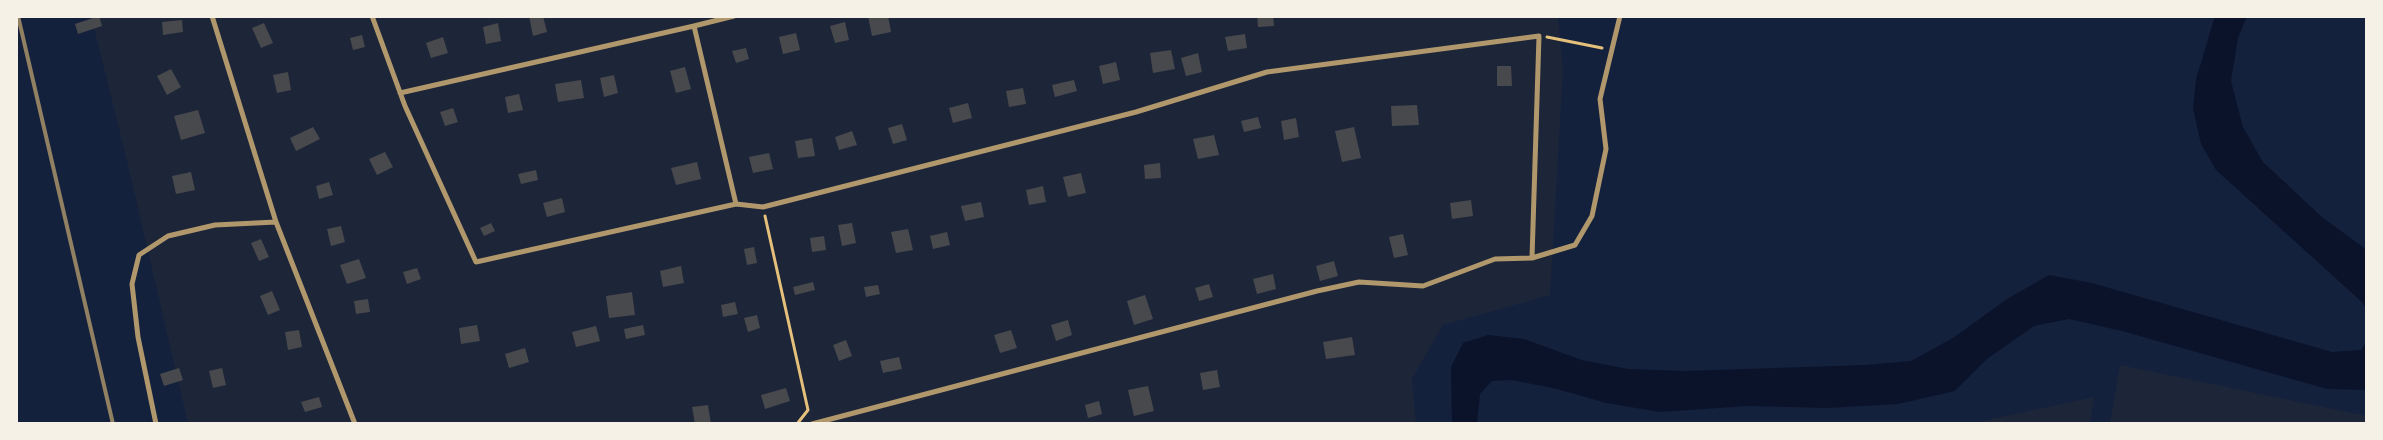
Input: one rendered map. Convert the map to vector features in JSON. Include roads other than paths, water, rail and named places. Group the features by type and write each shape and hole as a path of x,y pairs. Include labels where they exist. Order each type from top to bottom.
{"street":[{"path":"212,16 276,222 355,424"},
{"path":"372,16 400,93 476,262 736,204 763,207 1136,112 1267,72 1539,36 1532,258"},
{"path":"400,93 734,16"},
{"path":"812,424 1317,291 1359,282 1424,286 1495,259 1532,258 1575,246 1592,216 1606,149 1600,99 1620,16"},
{"path":"694,26 736,204"},
{"path":"156,424 138,337 132,284 139,255 168,236 206,227 276,222"}],"railway":[{"path":"18,16 113,424"}]}
